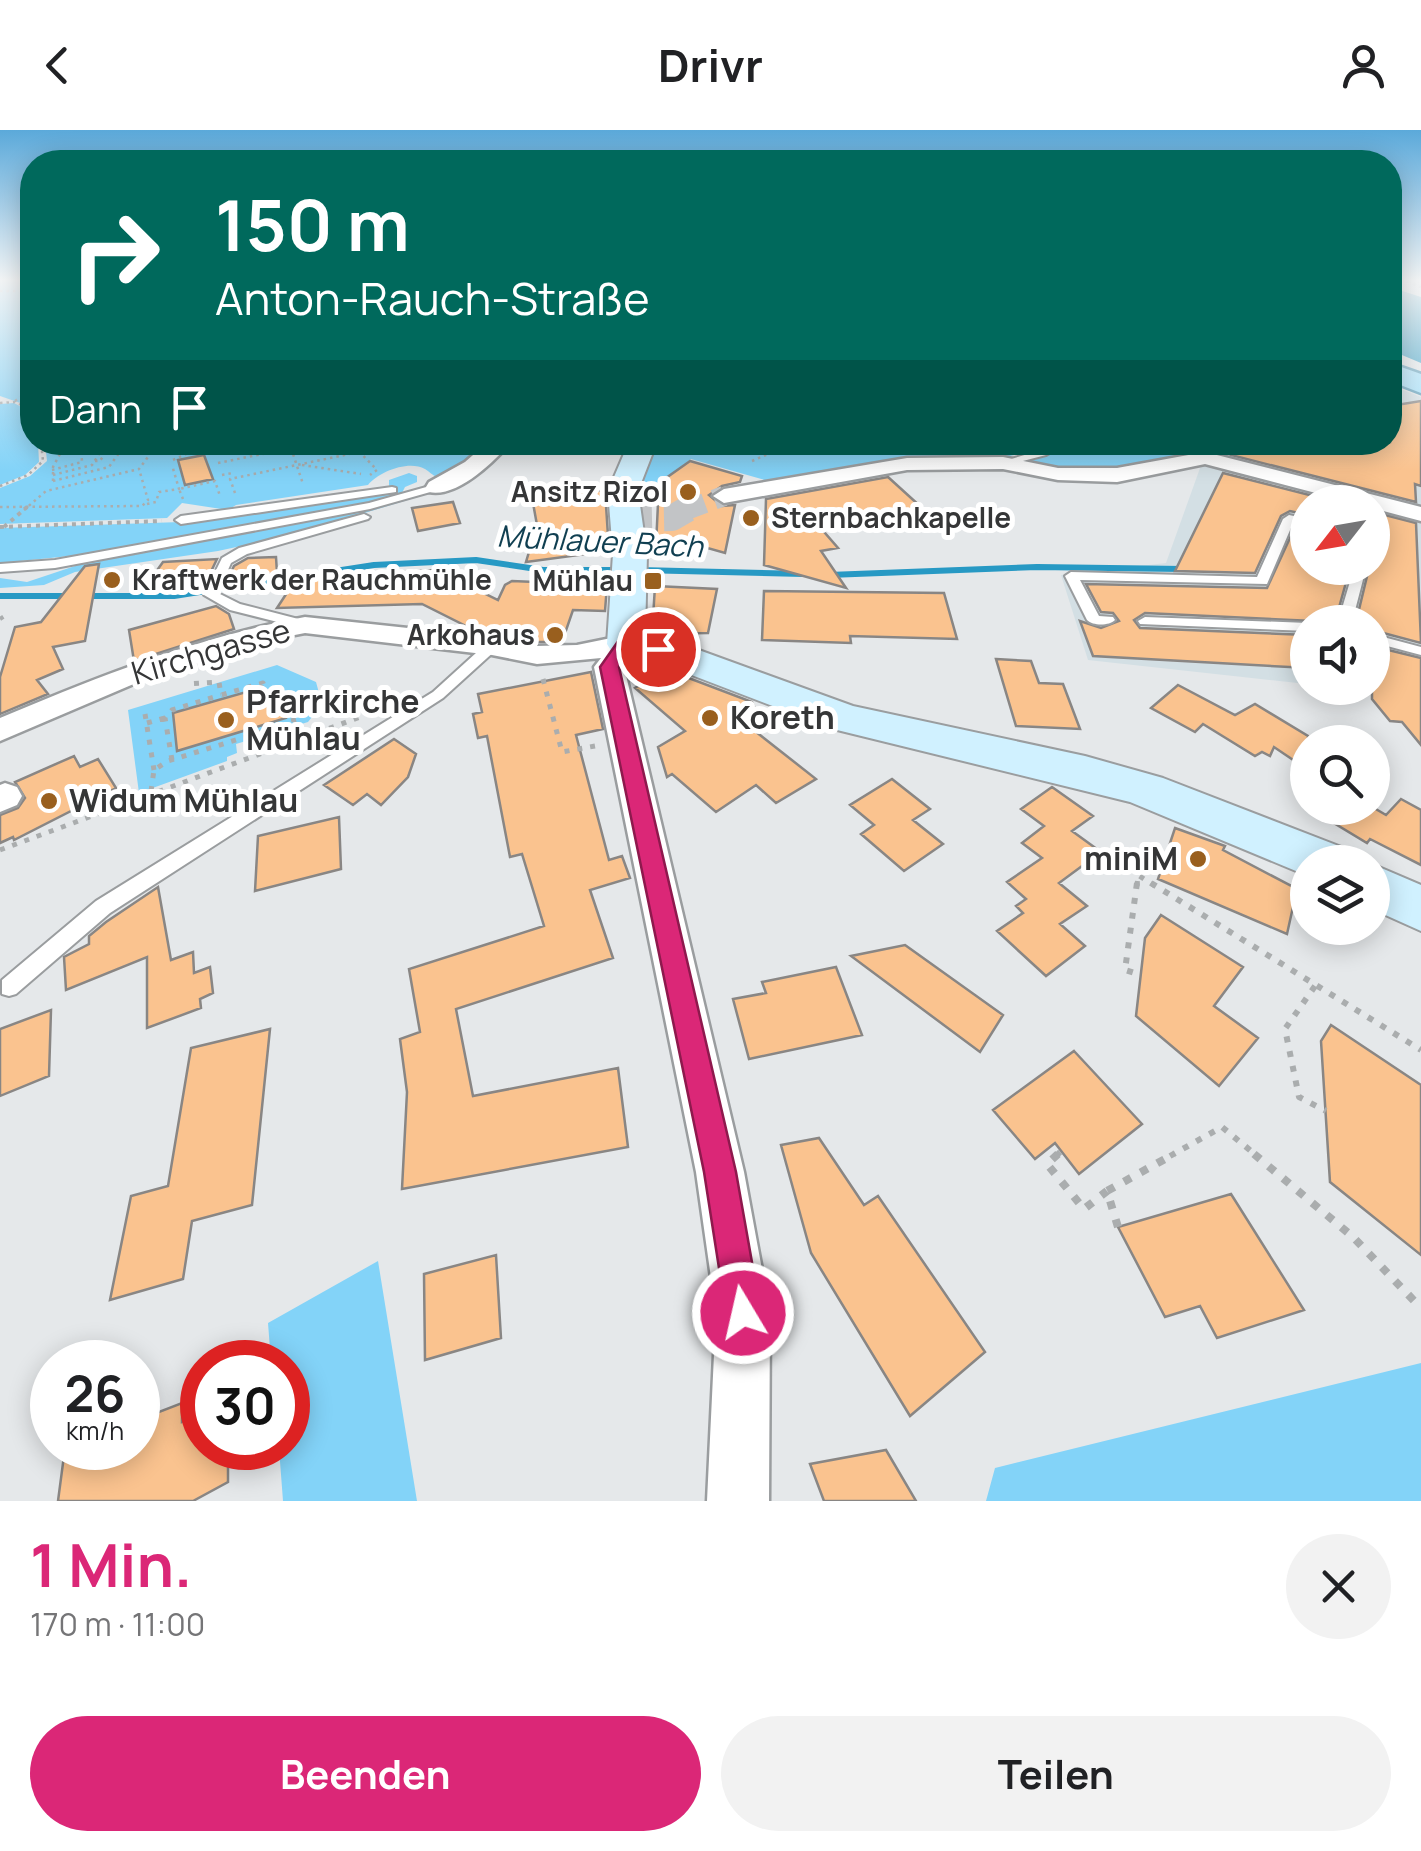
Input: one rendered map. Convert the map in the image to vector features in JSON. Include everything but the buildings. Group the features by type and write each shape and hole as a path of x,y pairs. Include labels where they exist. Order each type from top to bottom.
{"main road":[{"path":"638,455 622,500 631,570 626,644 675,654 743,684 846,718 1138,788 1290,847"},
{"path":"1390,894 1421,910"}],"street":[{"path":"437,487 474,467 487,455"},
{"path":"724,496 908,464 1003,463 1058,474 1117,474 1205,458 1290,488"},
{"path":"1390,516 1421,514"},
{"name":"Kirchgasse","path":"0,730 162,664 258,634 306,625 492,646 536,656 577,654 626,644"},
{"path":"626,644 610,667 720,1172 742,1302 738,1501"}],"lane":[{"path":"1003,463 1034,455"},
{"path":"181,520 437,487"},
{"path":"0,568 92,557 370,506 437,487"},
{"path":"306,625 235,606 211,595 226,561 242,551 431,496 437,487"},
{"path":"1108,620 1094,620 1071,576 1262,581 1290,518"},
{"path":"1146,621 1290,626"},
{"path":"1390,643 1421,651"},
{"path":"10,987 103,908 438,695 492,646"}],"path":[{"path":"15,402 20,398"},
{"path":"0,403 20,404"},
{"path":"0,486 28,475 43,461 43,455"},
{"path":"53,489 60,455"},
{"path":"53,475 79,464 83,455"},
{"path":"53,475 87,468 100,455"},
{"path":"53,475 109,467 118,455"},
{"path":"2,527 53,489 138,469 149,455"},
{"path":"187,455 173,462 182,499 195,500"},
{"path":"218,463 253,455"},
{"path":"294,455 306,492"},
{"path":"0,507 147,504 156,502 159,492 344,455"},
{"path":"752,461 766,455"},
{"path":"229,461 237,500"},
{"path":"297,464 384,478"},
{"path":"138,469 147,504"},
{"path":"222,475 232,477"},
{"path":"208,502 222,502 215,481"},
{"path":"164,491 166,506"},
{"path":"2,527 181,520"},
{"path":"0,619 6,615"},
{"path":"536,656 562,752 627,740"},
{"path":"219,682 222,695"},
{"path":"146,723 165,718 172,710 263,684 267,693 286,688 294,722 172,760 154,770"},
{"path":"287,702 310,693"},
{"path":"0,850 376,711"},
{"path":"146,714 154,770 151,792"},
{"path":"165,718 172,760"},
{"path":"1141,975 1126,970 1138,875 1421,1050"},
{"path":"1316,985 1285,1029 1299,1097 1326,1111"},
{"path":"1062,1151 1046,1164 1084,1209 1106,1191 1222,1126 1353,1237 1421,1308"},
{"path":"1106,1191 1118,1227"}],"shaded area":[{"path":"0,343 20,343 20,403 0,396"},
{"path":"1402,343 1421,343 1421,363 1402,355"},
{"path":"1402,390 1421,397 1421,682 1390,683 1390,605 1290,605 1290,682 1088,660 1061,575 1166,563 1205,455 1402,455"},
{"path":"0,404 20,406 20,455 39,455 39,462 25,475 0,485"},
{"path":"46,455 483,455 440,478 425,469 402,467 386,472 368,485 236,505 228,510 182,503 167,518 0,524 0,488 30,476 47,461"},
{"path":"646,455 1014,455 996,460 772,482 691,459 654,488 635,490"},
{"path":"1034,455 1206,455 1117,475 1003,463"},
{"path":"409,473 417,476 417,482 405,487 401,495 421,496 288,536 218,551 75,572 44,585 0,588 0,578 27,582 99,558 100,553 0,563 0,528 181,522 389,488 389,480"},
{"path":"277,665 316,682 322,704 308,722 236,744 237,753 227,757 227,761 139,793 128,710"},
{"path":"378,1261 417,1501 283,1501 281,1470 310,1470 310,1340 269,1340 268,1323"},
{"path":"1421,1363 1421,1501 986,1501 995,1468"}],"waterway":[{"name":"Mühlauer Bach","path":"0,596 174,596 374,565 476,560 543,570 624,570"},
{"name":"Mühlauer Bach","path":"829,575 1037,567 1183,569"},
{"name":"Mühlauer Bach","path":"639,570 804,574"}],"tunnel":[{"path":"686,510 724,496"},
{"path":"626,519 672,518 691,507"}],"place":[{"name":"Ansitz Rizol","path":"688,492"},
{"name":"Sternbachkapelle","path":"751,518"},
{"name":"Kraftwerk der Rauchmühle","path":"112,580"},
{"name":"Mühlau","path":"653,581"},
{"name":"Arkohaus","path":"555,635"},
{"name":"Koreth","path":"710,718"},
{"name":"Pfarrkirche Mühlau","path":"226,720"},
{"name":"Widum Mühlau","path":"49,801"},
{"name":"miniM","path":"1198,859"}],"route":[{"path":"658,649 626,644 610,667 720,1172 743,1313"}]}
